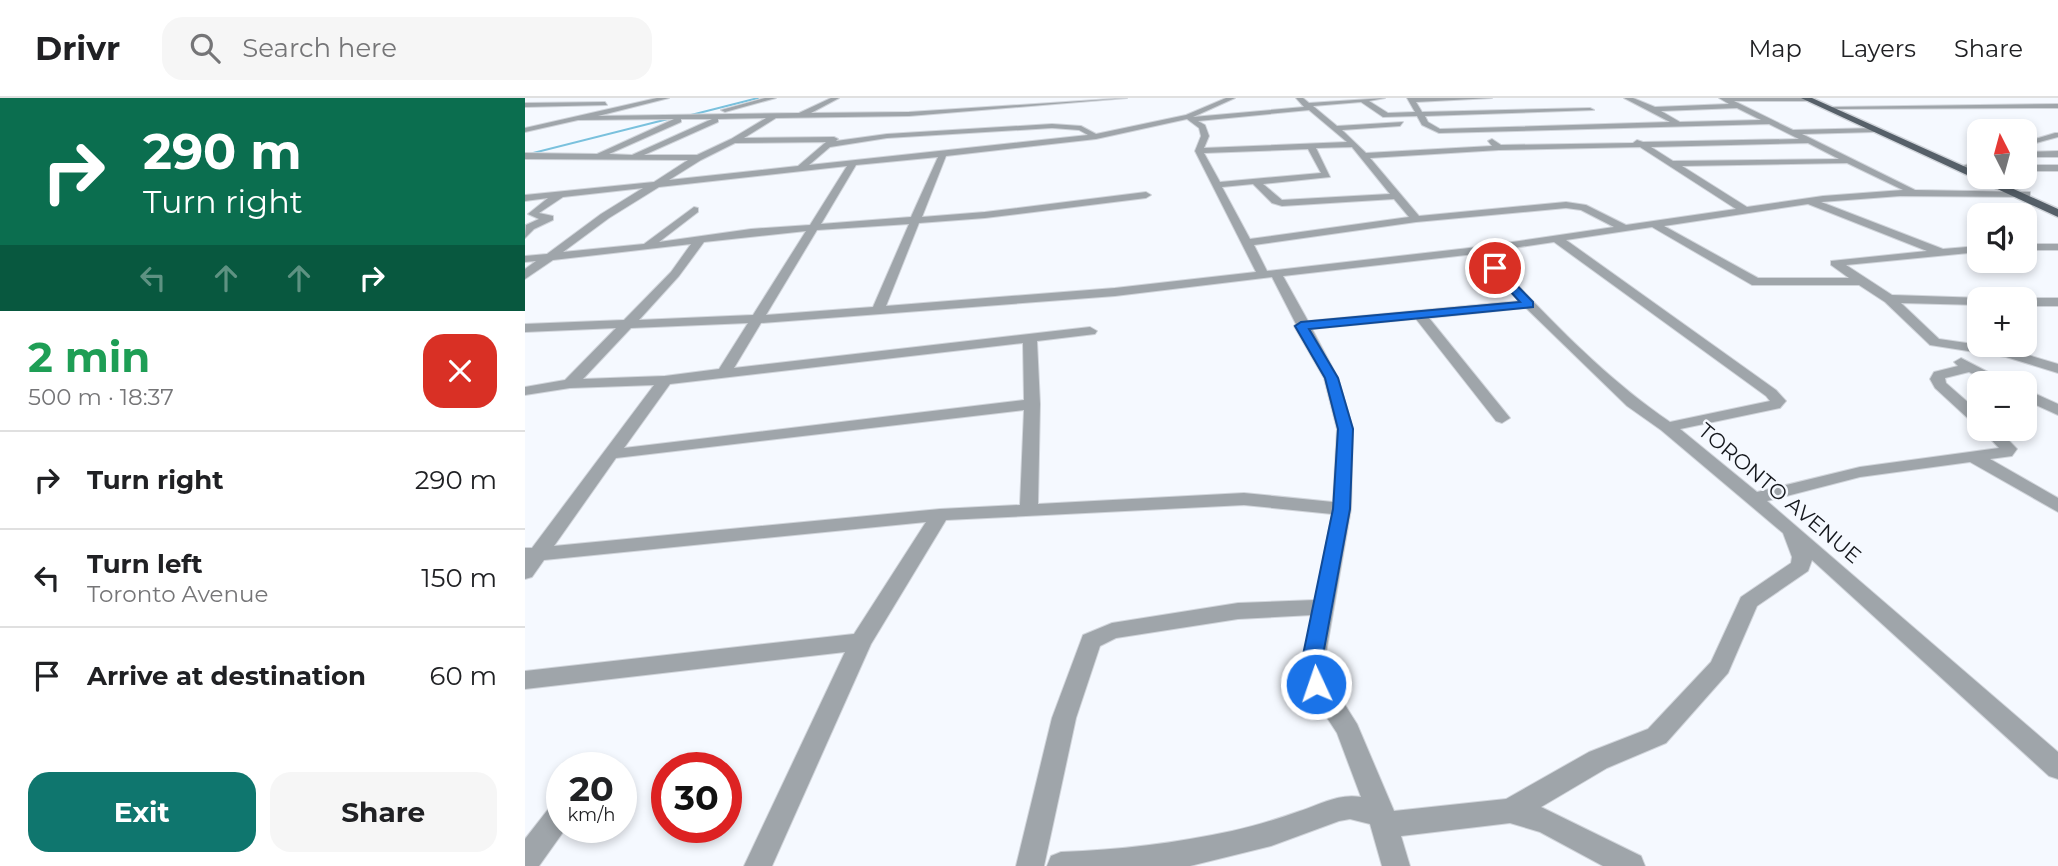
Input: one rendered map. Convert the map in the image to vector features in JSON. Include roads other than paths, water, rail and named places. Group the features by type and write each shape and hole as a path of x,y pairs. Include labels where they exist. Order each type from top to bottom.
{"main road":[{"path":"1809,98 1835,107 1967,169"},
{"path":"1809,98 1874,130 1967,170"},
{"path":"2009,189 2058,213"},
{"path":"2009,189 2058,207"}],"street":[{"path":"615,109 633,98"},
{"path":"525,128 666,98"},
{"path":"698,117 773,98"},
{"path":"799,117 835,98"},
{"path":"992,99 1070,103 1120,98"},
{"path":"1190,118 1232,98"},
{"path":"1299,98 1354,144 1416,219"},
{"path":"525,198 1096,137 1190,118 1342,100 1382,98"},
{"path":"1410,99 1486,98 1500,112"},
{"path":"1569,98 1746,211"},
{"path":"1627,98 1654,108 1679,124"},
{"path":"1723,98 1809,98"},
{"path":"1723,98 1916,193"},
{"path":"1361,99 1383,114 1423,119"},
{"path":"1410,99 1423,119 1439,131 1768,122"},
{"path":"576,118 862,116 1046,101"},
{"path":"525,105 624,103"},
{"path":"909,114 923,103"},
{"path":"1035,127 1070,103"},
{"path":"1654,108 1736,106"},
{"path":"1835,107 2058,106"},
{"path":"1337,128 1500,112 1590,110"},
{"path":"1511,112 1533,128"},
{"path":"548,114 592,114"},
{"path":"854,122 862,116"},
{"path":"569,169 681,117"},
{"path":"632,158 720,117"},
{"path":"525,275 605,216 698,158 734,141 773,117"},
{"path":"1190,118 1205,133 1199,151 1247,243 1269,273 1331,378 1345,429 1342,509 1312,670 1316,684 1347,728 1383,819 1397,866"},
{"path":"734,141 834,139 1069,126 1085,130 1096,137"},
{"path":"1485,130 1499,148"},
{"path":"1791,132 1874,130"},
{"path":"2037,141 2058,135"},
{"path":"800,169 834,139"},
{"path":"1365,156 1639,143 1808,141"},
{"path":"1199,151 1354,144"},
{"path":"1216,185 1327,175 1311,146"},
{"path":"877,311 913,219 943,154"},
{"path":"2037,155 2058,154"},
{"path":"525,156 698,158"},
{"path":"1669,164 1848,161"},
{"path":"723,374 853,164"},
{"path":"2037,168 2058,168"},
{"path":"2037,172 2058,181"},
{"path":"1256,182 1275,201 1282,203 1397,196"},
{"path":"525,328 758,319 1115,292 1478,250 1808,201 1916,193 1957,193 1967,186"},
{"path":"525,259 815,226 985,215 1146,195"},
{"path":"525,235 530,228 549,218 533,214 535,211 559,196"},
{"path":"1808,201 1947,254"},
{"path":"1247,243 1416,219 1573,205 1626,229"},
{"path":"646,246 694,210"},
{"path":"1653,225 1756,282 1861,281"},
{"path":"570,384 675,274 701,238"},
{"path":"1557,239 1771,393 1778,401 1775,405 1667,427"},
{"path":"2037,247 2058,247"},
{"name":"TORONTO AVENUE","path":"1478,250 1529,304 1632,403 1667,427 1786,526 2058,768"},
{"path":"1967,251 1835,263 1889,299 1932,340 1941,345 2008,353 2058,369"},
{"path":"1889,299 1967,301"},
{"path":"2037,302 2058,302"},
{"path":"1301,326 1529,304"},
{"path":"1419,314 1502,418"},
{"path":"525,391 570,384 665,380 723,374 1090,331"},
{"path":"1029,510 1032,404 1030,337"},
{"path":"1941,345 1949,356 1979,371"},
{"path":"1967,409 1937,379 1939,376 1971,367"},
{"path":"525,572 533,554 612,454 665,380"},
{"path":"2037,400 2058,410"},
{"path":"612,454 1032,404"},
{"path":"1752,499 1860,472 2006,452 2009,449 2003,441"},
{"path":"1972,456 2058,506"},
{"path":"533,554 940,515 1216,499 1244,499 1342,509"},
{"path":"758,866 861,642 940,515"},
{"path":"1510,811 1598,760 1643,744 1664,729 1720,667 1748,602 1801,566 1802,557 1786,526"},
{"path":"1030,866 1064,718 1091,641 1112,631 1238,611 1323,607"},
{"path":"525,680 861,642"},
{"path":"1061,866 1119,864 1194,852 1264,836 1350,807 1383,819 1510,811 1546,821 1631,866"},
{"path":"525,862 546,834"}],"waterway":[{"path":"691,115 758,98"},
{"path":"525,155 672,118"}]}
